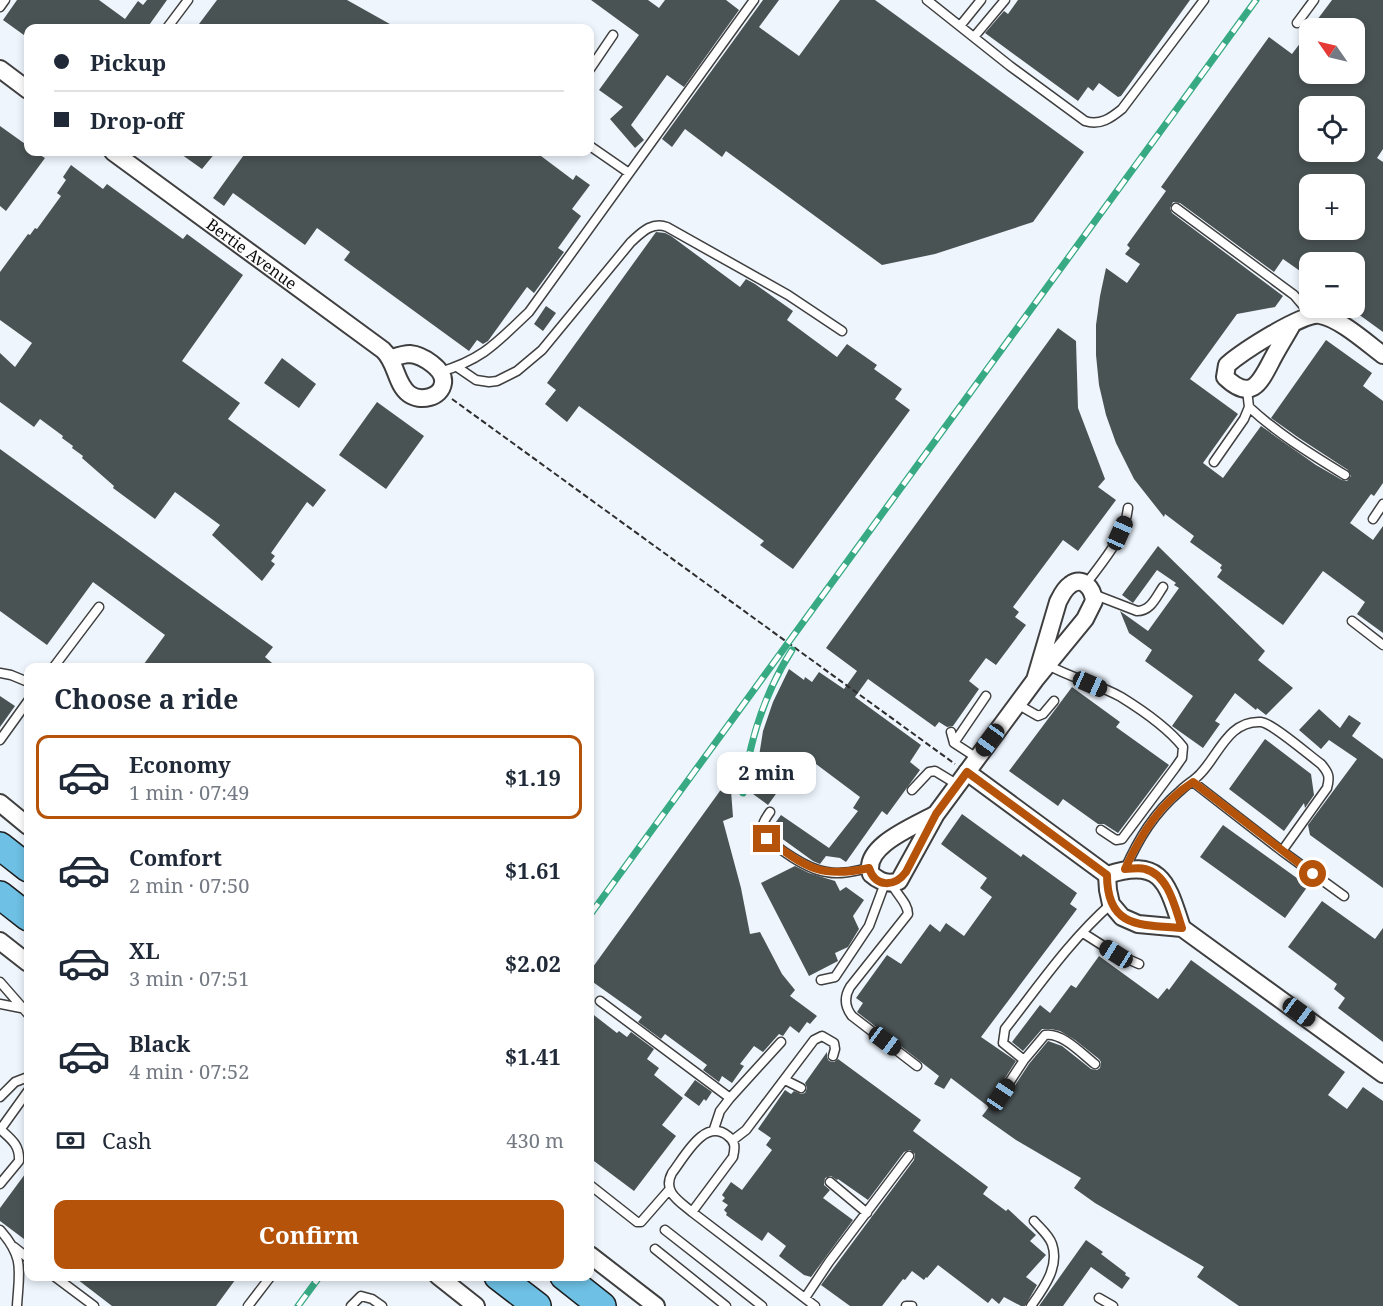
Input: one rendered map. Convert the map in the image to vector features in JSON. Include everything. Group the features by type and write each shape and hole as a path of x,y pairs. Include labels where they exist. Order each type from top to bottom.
{"highway":[{"path":"0,846 24,865"},
{"path":"0,895 24,914"},
{"path":"504,1281 537,1306"},
{"path":"570,1281 602,1306"}],"street":[{"path":"0,69 24,87"},
{"name":"Bertie Avenue","path":"117,156 392,358"},
{"path":"1293,323 1259,384 1247,390 1235,386 1225,376 1227,364 1293,323 1304,318"},
{"path":"1329,318 1383,355"},
{"path":"409,354 416,355 436,366 443,382 440,390 426,398 417,398 409,394 399,382 392,358 409,354"},
{"path":"936,814 878,848 872,855 869,868 871,874 888,883 900,880 906,872 936,814 1035,680 1085,619 1094,601 1090,589 1078,582 1071,584 1059,602 1035,680"},
{"path":"962,779 1107,875"},
{"path":"0,803 24,823"},
{"path":"1107,875 1125,869 1142,868 1154,872 1164,883 1182,928"},
{"path":"1107,875 1107,890 1111,904 1122,917 1137,924 1182,928 1383,1074"},
{"path":"0,941 24,960"},
{"path":"594,1258 656,1306"},
{"path":"444,1281 476,1306"}],"lane":[{"path":"0,7 5,0"},
{"path":"170,24 188,0"},
{"path":"440,372 474,360 490,349 529,312 754,0"},
{"path":"927,0 1085,122 1101,122 1122,109 1204,0"},
{"path":"960,26 981,0"},
{"path":"974,37 1005,0"},
{"path":"1297,23 1314,0"},
{"path":"594,63 613,35"},
{"path":"594,149 628,173"},
{"path":"1176,208 1299,301"},
{"path":"457,367 477,380 489,382 497,381 517,371 542,350 631,242 648,228 657,225 667,227 788,295 842,331"},
{"path":"1214,462 1244,419 1249,407 1247,390"},
{"path":"1249,407 1264,422 1304,450 1345,474"},
{"path":"1373,519 1383,504"},
{"path":"1128,508 1127,518 1090,589 1137,611 1144,611 1149,608 1163,587"},
{"path":"57,663 99,607"},
{"path":"1352,621 1383,645"},
{"path":"1048,665 1066,675 1120,697 1158,724 1183,747 1182,758 1122,839 1116,840 1101,830"},
{"path":"0,673 24,679"},
{"path":"954,743 986,696"},
{"path":"1017,704 1038,716 1043,714 1054,701"},
{"path":"0,740 24,707"},
{"path":"1125,869 1147,825 1182,789 1203,772 1228,737 1239,728 1252,723 1264,722 1321,764 1330,777 1327,788 1282,851"},
{"path":"951,732 954,743 977,758"},
{"path":"912,790 929,772 936,771 962,779"},
{"path":"1193,782 1344,896"},
{"path":"770,812 764,820 763,834 795,858 825,872 838,873 869,868"},
{"path":"821,980 835,977 861,941 888,883 907,905 908,914 850,987 846,993 846,1006 852,1016 917,1066"},
{"path":"1024,1060 1003,1043 1005,1029 1083,933 1111,904"},
{"path":"1083,933 1116,954 1139,964"},
{"path":"0,982 24,1011"},
{"path":"600,1001 730,1098"},
{"path":"0,1004 21,1008"},
{"path":"1001,1095 1024,1060 1045,1035 1052,1034 1061,1038 1095,1064"},
{"path":"733,1140 746,1130 818,1037 822,1036 834,1043 836,1049 833,1056"},
{"path":"714,1129 720,1111 730,1098 781,1042"},
{"path":"0,1097 15,1082 24,1079"},
{"path":"784,1080 801,1088"},
{"path":"0,1184 19,1161 19,1155 16,1145 0,1129 24,1096"},
{"path":"692,1212 733,1157 735,1148 733,1140 723,1132 714,1129 705,1132 672,1173 669,1190 692,1212 815,1306"},
{"path":"805,1298 829,1262 909,1156"},
{"path":"830,1182 867,1213"},
{"path":"594,1188 637,1222 641,1222 669,1190"},
{"path":"1031,1306 1047,1282 1054,1256 1047,1236 1034,1221"},
{"path":"0,1230 24,1255"},
{"path":"665,1230 759,1305"},
{"path":"13,1246 19,1268 17,1306"},
{"path":"655,1249 726,1306"},
{"path":"61,1281 94,1306"},
{"path":"248,1306 267,1281"},
{"path":"351,1306 361,1296 372,1299 382,1306"},
{"path":"1099,1298 1113,1306"},
{"path":"906,1306 912,1306"}],"path":[{"path":"440,390 962,779"}],"building":[{"path":"17,0 99,0 125,19 138,1 143,5 147,0 167,0 150,24 24,24 24,35 3,20"},
{"path":"217,0 347,0 390,24 199,24"},
{"path":"591,0 648,0 659,8 665,0 726,0 739,10 684,87 667,75 631,125 644,140 635,148 610,119 623,107 599,90 639,35"},
{"path":"763,0 779,0 759,27 799,56 840,0 875,0 1084,152 1033,222 935,254 882,265 726,151 722,157 685,129 672,147 662,139"},
{"path":"1018,0 1190,0 1121,96 1118,97 1099,83 1093,91 1088,87 1078,101 985,33 1004,11 1008,14"},
{"path":"1332,0 1383,0 1383,149 1377,158 1383,162 1383,332 1364,318 1365,252 1299,252 1299,270 1283,259 1274,272 1180,203 1173,202 1170,208 1172,213 1283,296 1275,307 1237,314 1190,379 1238,414 1203,463 1223,478 1261,426 1316,465 1347,481 1351,476 1348,470 1271,418 1326,340 1372,373 1363,386 1383,401 1383,483 1374,496 1371,494 1350,523 1373,540 1383,526 1383,633 1357,614 1365,602 1323,571 1283,625 1217,577 1222,570 1220,568 1222,565 1190,542 1194,536 1165,514 1164,517 1134,479 1116,443 1099,385 1096,325 1106,268 1127,283 1140,264 1125,254 1130,248 1127,245 1166,191 1161,187 1269,37 1292,54 1299,45 1299,84 1365,84 1365,18 1318,18"},
{"path":"0,126 24,143 24,156 45,158 6,211 0,206"},
{"path":"184,156 213,156 202,169"},
{"path":"243,156 541,156 573,180 576,175 590,185 572,209 581,216 558,248 564,252 534,293 527,287 488,341 483,344 477,340 469,351 344,260 350,252 317,228 305,245 233,193 224,206 213,198"},
{"path":"71,165 103,189 107,184 183,239 187,234 243,275 182,361 240,403 228,419 326,490 313,507 307,502 271,553 275,556 271,561 275,564 262,581 212,535 220,525 175,492 155,519 113,488 114,486 62,438 63,436 40,419 34,427 0,402 0,353 15,367 32,343 0,320 0,272 28,234 30,235 35,228 37,229 61,196 57,193 66,180 63,177"},
{"path":"656,232 671,236 740,287 746,279 755,284 793,311 787,320 837,357 847,344 877,365 874,369 902,389 895,399 910,410 793,569 760,545 764,541 579,406 567,422 545,404 556,390 547,383"},
{"path":"546,306 556,313 543,331 534,324"},
{"path":"1058,328 1076,341 1078,408 1105,479 1098,487 1116,500 1078,551 1063,540 1013,607 1019,612 1015,617 1026,625 996,665 986,658 969,681 979,689 953,726 947,727 939,722 935,727 868,679 855,697 921,745 910,762 920,770 887,815 882,811 846,862 840,858 826,856 820,864 813,861 770,830 781,815 829,848 858,811 853,808 860,797 804,755 768,805 753,794 763,731 773,702 789,669 804,680 805,677 812,682 819,672 844,689 857,671 826,648"},
{"path":"282,358 316,384 299,408 264,383"},
{"path":"377,402 424,436 386,489 339,455"},
{"path":"0,449 273,647 265,657 272,663 145,663 165,635 93,582 47,645 0,611"},
{"path":"1158,546 1265,651 1258,660 1293,688 1266,715 1235,693 1215,721 1220,724 1203,748 1172,726 1193,696 1145,661 1152,650 1129,633 1120,611 1148,631 1179,588 1174,585 1176,583 1157,570 1133,603 1122,595"},
{"path":"1072,687 1120,722 1116,727 1169,765 1118,833 1104,824 1098,824 1063,799 1058,806 1009,771"},
{"path":"0,696 15,706 0,727"},
{"path":"1319,709 1340,728 1349,715 1361,723 1352,736 1383,759 1383,888 1310,835 1308,825 1357,759 1329,740 1321,749 1299,730"},
{"path":"1265,739 1311,774 1314,795 1305,808 1304,803 1284,831 1229,789"},
{"path":"730,777 733,817 723,821 741,888 750,934 760,932 782,974 795,990 790,996 817,1016 810,1024 807,1022 799,1033 790,1026 783,1036 779,1034 763,1052 754,1046 740,1064 744,1066 732,1083 722,1076 719,1082 703,1070 707,1065 665,1034 661,1039 638,1022 642,1017 594,983 594,965"},
{"path":"962,814 1021,857 1023,854 1077,893 1070,904 1077,909 981,1037 1016,1061 996,1092 996,1098 1000,1101 1006,1099 1029,1064 1048,1041 1062,1046 1091,1069 1100,1068 1099,1059 1060,1031 1042,1029 1023,1051 1012,1042 1040,1005 1050,1013 1071,985 1076,988 1099,956 1158,999 1167,988 1169,990 1191,960 1345,1072 1328,1095 1347,1109 1363,1087 1383,1101 1383,1306 1239,1306 1197,1277 1204,1267 1095,1203 1074,1188 1081,1178 1016,1140 982,1116 989,1107 951,1078 944,1089 934,1084 939,1076 857,1012 863,1003 856,998 887,955 901,964 930,924 940,932 946,923 964,936 992,897 980,888 987,878 941,844"},
{"path":"1223,825 1308,886 1285,918 1200,857"},
{"path":"795,866 835,881 840,891 846,887 864,900 853,916 859,929 848,947 835,953 838,961 809,976 761,883"},
{"path":"1322,901 1375,939 1383,928 1383,1042 1338,1008 1345,998 1334,989 1337,984 1288,947"},
{"path":"594,1015 617,1033 619,1031 627,1037 631,1032 654,1049 647,1059 659,1068 654,1075 683,1098 662,1125 676,1136 634,1191 594,1161"},
{"path":"827,1052 829,1061 834,1062 838,1059 921,1120 913,1131 988,1187 983,1194 1006,1211 1008,1209 1036,1235 1030,1241 1046,1255 1026,1277 1037,1285 1025,1306 1004,1297 999,1304 992,1298 988,1303 938,1265 924,1280 912,1271 882,1306 850,1306 821,1285 914,1160 915,1154 910,1150 904,1152 868,1200 838,1179 831,1176 825,1178 824,1185 830,1190 823,1198 853,1220 811,1277 804,1275 779,1256 786,1246 768,1232 762,1241 726,1215 724,1210 728,1205 722,1201 725,1198 722,1195 731,1182 742,1190 772,1150 766,1145 771,1138 758,1129 785,1090 791,1094 794,1091 805,1093 807,1088 805,1083"},
{"path":"695,1080 712,1092 699,1106 684,1095"},
{"path":"24,1175 24,1239 0,1221 0,1208"},
{"path":"1086,1240 1103,1252 1101,1254 1130,1278 1122,1289 1091,1267 1063,1306 1039,1306"},
{"path":"80,1281 234,1281 216,1306 112,1306"}],"railway":[{"path":"594,910 1256,0"},
{"path":"743,793 749,755 759,718 773,684 792,650"},
{"path":"298,1306 316,1281"}],"route":[{"path":"767,839 812,868 838,873 869,868 871,874 877,879 892,884 900,880 906,872 936,814 967,772 1107,875 1107,890 1111,904 1122,917 1137,924 1182,928 1164,883 1154,872 1142,868 1125,869 1147,825 1182,789 1193,782 1313,874"}]}
